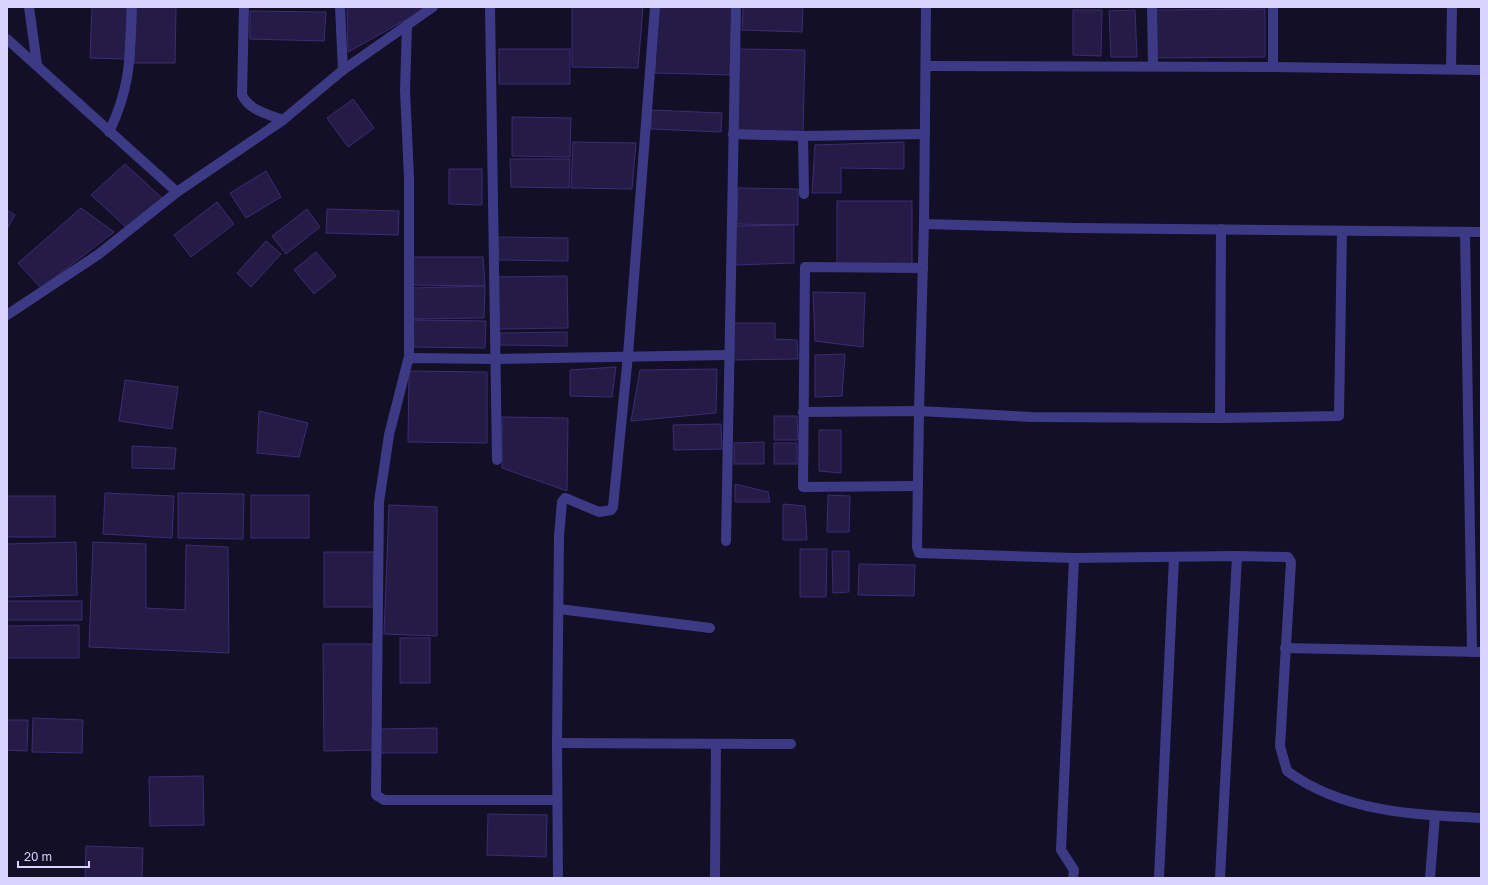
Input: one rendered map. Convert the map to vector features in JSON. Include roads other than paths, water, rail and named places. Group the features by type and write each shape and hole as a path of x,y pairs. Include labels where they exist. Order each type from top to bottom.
{"street":[{"path":"30,7 37,64"},
{"path":"109,132 120,109 126,85 129,65 132,7"},
{"path":"244,7 242,95 246,102 253,108 283,120"},
{"path":"340,7 343,70"},
{"path":"7,315 99,254 177,192 283,120 343,70 434,7"},
{"path":"490,7 497,460"},
{"path":"558,878 557,743 559,536 563,500 568,499 599,512 610,510 613,507 628,356 655,7"},
{"path":"726,542 728,355 736,7"},
{"path":"926,7 924,224 917,486 917,547 919,553 1074,558 1286,556 1290,558 1280,746 1286,771 1326,792 1351,802 1387,811 1435,816 1481,818"},
{"path":"1152,7 1153,66"},
{"path":"1273,7 1273,66"},
{"path":"1452,7 1452,69"},
{"path":"406,26 405,90 409,178 409,359 395,405 384,460 379,502 376,795 384,800 557,800"},
{"path":"7,39 37,64 109,132 177,192"},
{"path":"926,66 1273,66 1481,70"},
{"path":"733,134 804,136 925,134"},
{"path":"804,136 804,194"},
{"path":"924,224 1481,232"},
{"path":"1220,418 1221,229"},
{"path":"803,412 919,412 1032,417 1220,418 1340,415 1342,231"},
{"path":"1285,648 1476,652 1465,232"},
{"path":"917,486 803,487 804,267 923,268"},
{"path":"409,359 728,355"},
{"path":"1220,878 1237,556"},
{"path":"1073,878 1074,870 1061,850 1074,558"},
{"path":"1159,878 1174,558"},
{"path":"559,609 710,628"},
{"path":"557,743 791,744"},
{"path":"715,878 716,744"},
{"path":"1430,878 1435,816"}]}
